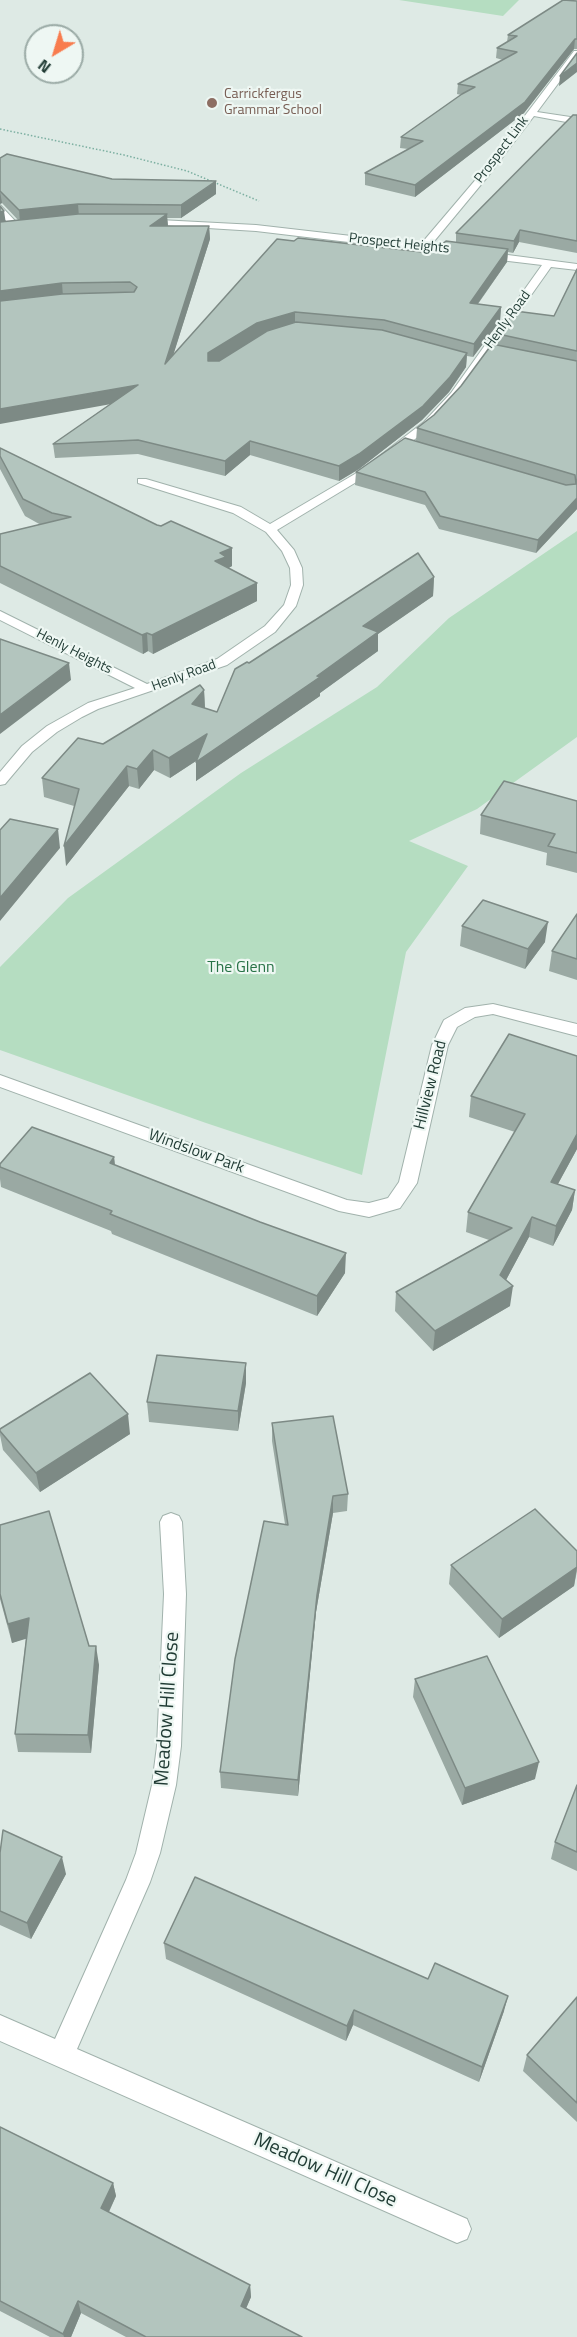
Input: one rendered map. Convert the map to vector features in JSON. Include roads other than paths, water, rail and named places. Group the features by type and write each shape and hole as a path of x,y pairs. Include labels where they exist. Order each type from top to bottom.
{"street":[{"name":"Prospect Link","path":"425,246 486,173 575,57"},
{"path":"531,113 577,121"},
{"path":"0,208 21,227 0,230"},
{"name":"Prospect Heights","path":"133,221 256,228 425,246 577,267"},
{"name":"Henly Road","path":"270,529 409,446 455,395 471,362 492,351 549,263"},
{"name":"Henly Road","path":"0,781 27,749 52,729 93,706 201,671 231,657 270,629 290,606 297,585 296,568 288,550 270,529 237,510 142,481"},
{"name":"Henly Heights","path":"0,615 147,689"},
{"name":"Hillview Road","path":"393,1203 402,1194 410,1175 440,1045 450,1024 471,1012 493,1009 577,1030"},
{"name":"Windslow Park","path":"0,1081 345,1206 369,1210 393,1203"},
{"name":"Meadow Hill Close","path":"62,2056 138,1882 151,1844 164,1785 169,1746 175,1594 171,1522"},
{"name":"Meadow Hill Close","path":"0,2028 456,2229"}],"place":[{"name":"Carrickfergus Grammar School","path":"212,103"}],"park label":[{"name":"The Glenn","path":"241,968"}]}
